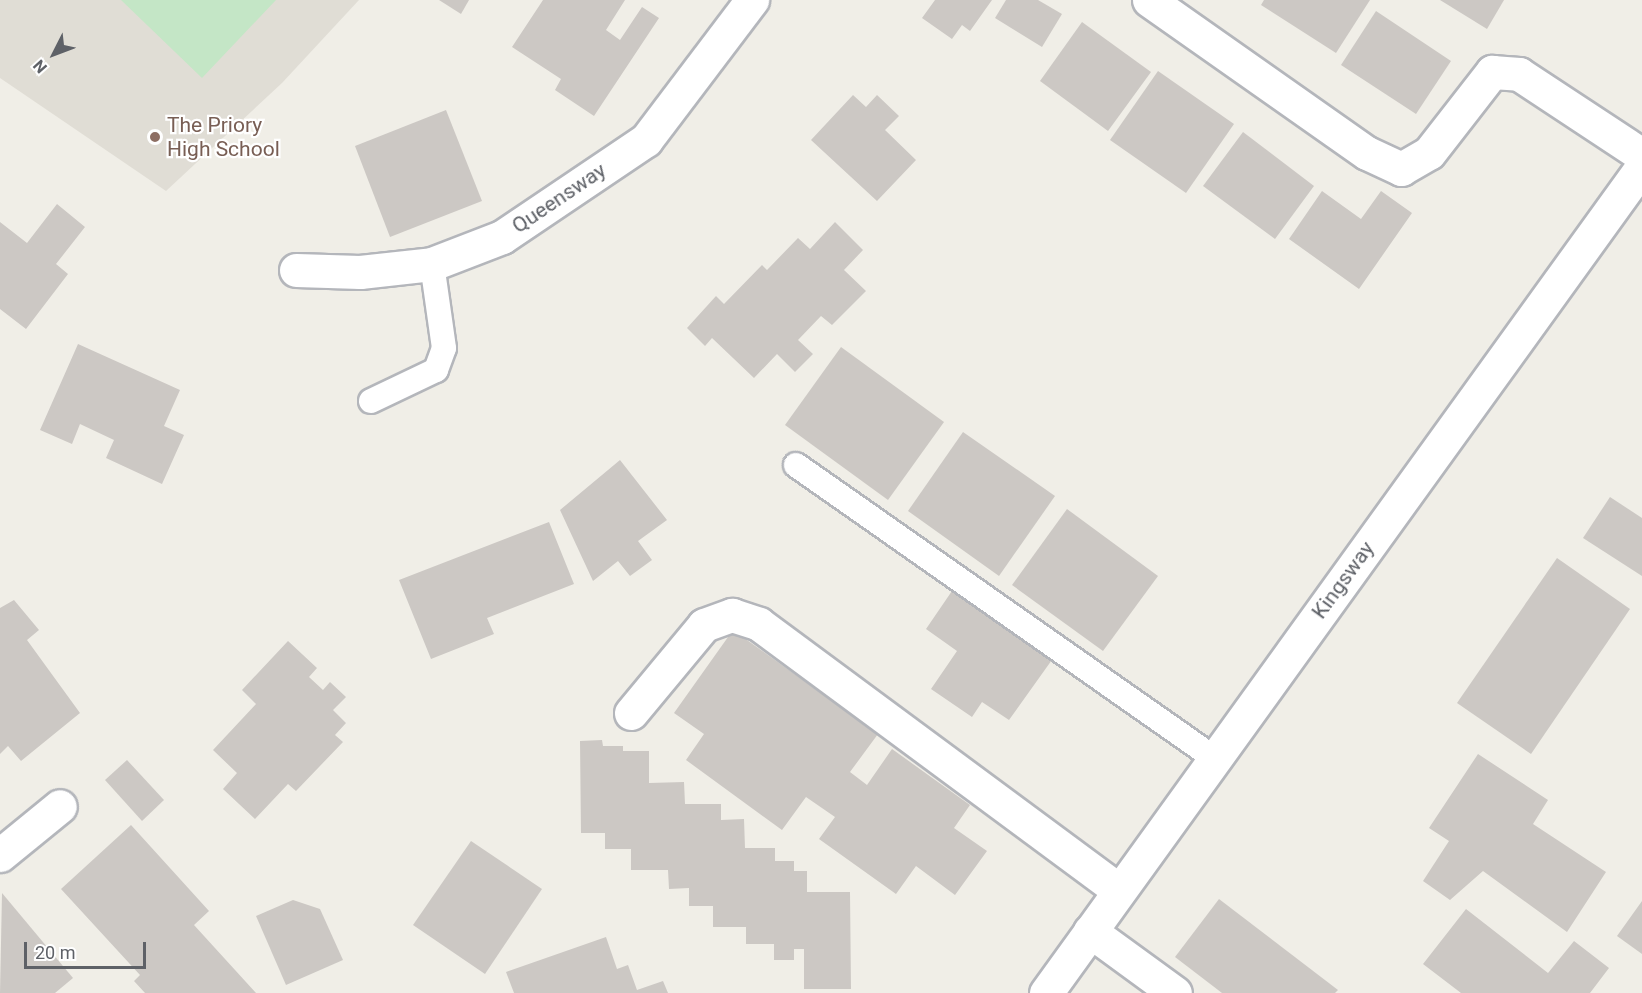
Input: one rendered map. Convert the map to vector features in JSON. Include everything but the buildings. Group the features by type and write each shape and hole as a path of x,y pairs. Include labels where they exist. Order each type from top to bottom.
{"street":[{"name":"Queensway","path":"296,270 360,272 432,264 502,237 646,140 752,0"},
{"path":"1149,0 1367,153 1401,169 1429,153 1492,72 1519,74 1642,155"},
{"name":"Kingsway","path":"1046,993 1118,890 1642,167"},
{"path":"631,713 704,625 732,615 759,624 1118,890"},
{"path":"0,855 60,806"},
{"path":"1090,930 1175,993"}],"lane":[{"path":"371,402 436,370 444,348 432,264"},
{"path":"796,465 1214,758"}],"shaded area":[{"name":"The Priory High School","path":"0,0 359,0 282,83 166,191 0,78"}],"green space":[{"path":"121,0 276,0 202,78"}],"place":[{"name":"The Priory High School","path":"155,137"}]}
